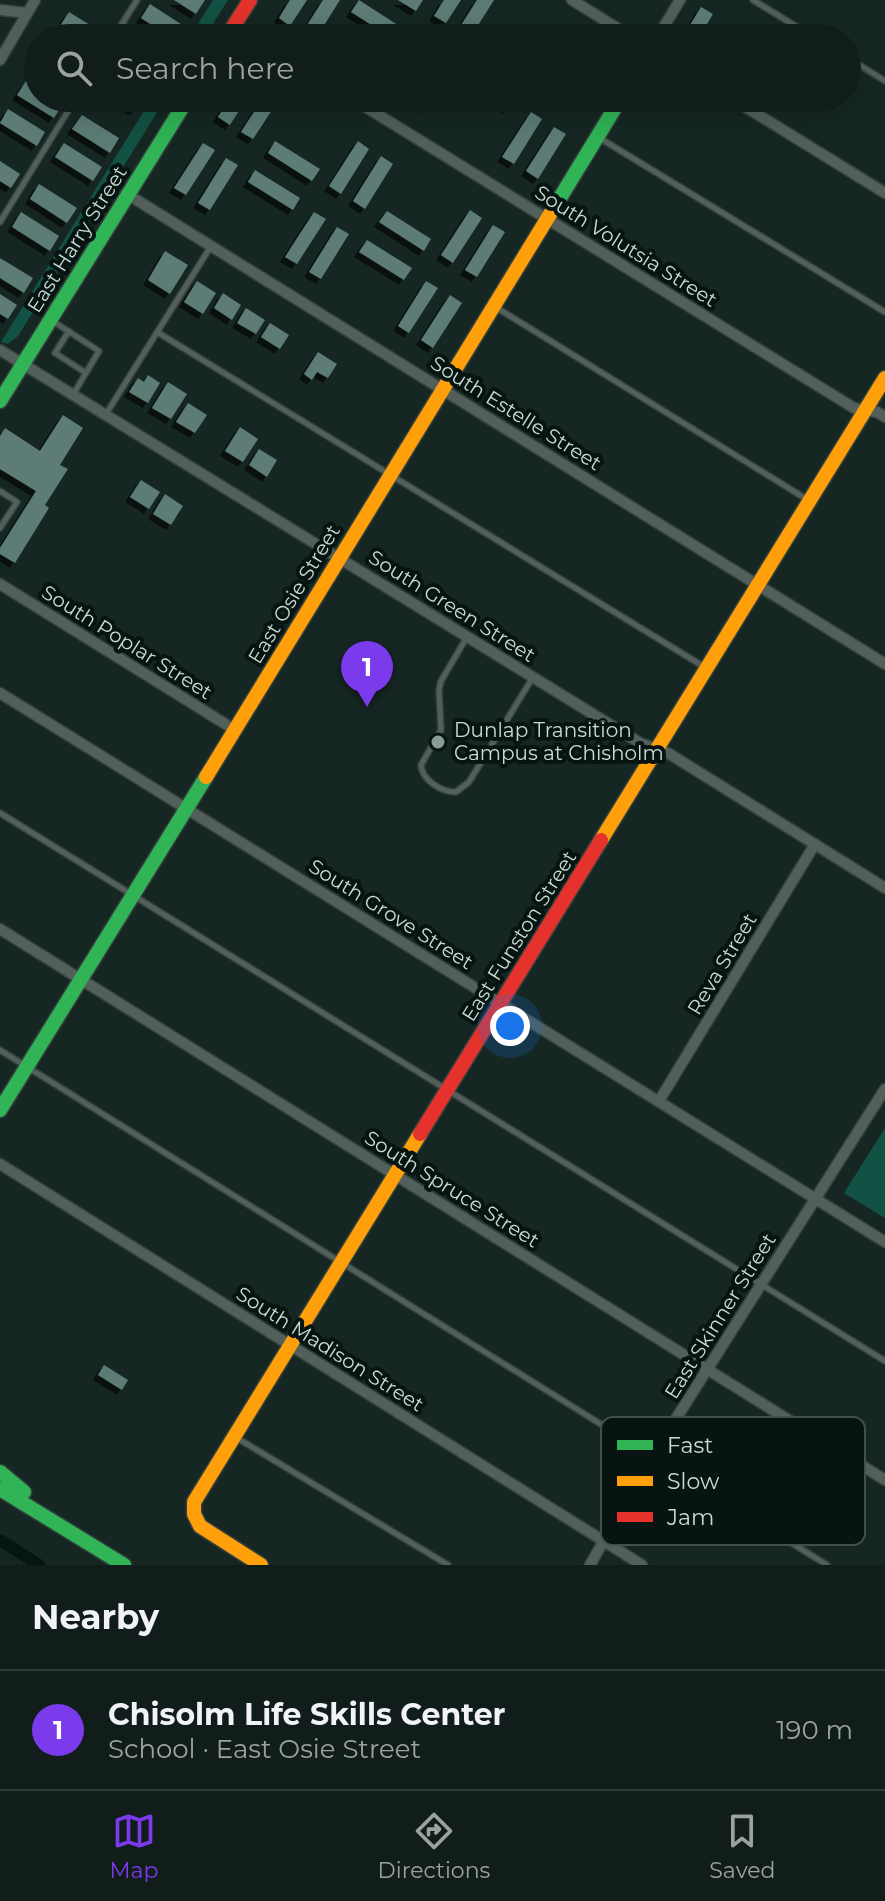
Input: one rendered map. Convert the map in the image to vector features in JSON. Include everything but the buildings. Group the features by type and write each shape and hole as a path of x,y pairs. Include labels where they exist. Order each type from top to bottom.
{"main road":[{"path":"235,24 250,0"},
{"name":"East Harry Street","path":"0,401 179,112"},
{"name":"East Osie Street","path":"0,1110 612,112"},
{"name":"East Funston Street","path":"261,1565 200,1526 195,1518 194,1502 885,378"},
{"path":"0,1472 89,1543"},
{"path":"0,1489 124,1565"}],"street":[{"path":"0,60 35,0"},
{"path":"572,0 611,24"},
{"path":"665,24 680,0"},
{"path":"0,10 27,13"},
{"name":"South Volutsia Street","path":"374,112 854,408 877,412 885,417"},
{"path":"754,112 885,193"},
{"name":"South Estelle Street","path":"127,194 885,664"},
{"name":"South Green Street","path":"0,350 640,743 671,755 885,888"},
{"name":"South Poplar Street","path":"0,584 235,730"},
{"name":"South Grove Street","path":"0,693 885,1242"},
{"name":"Reva Street","path":"659,1101 815,844"},
{"name":"South Spruce Street","path":"0,929 784,1417"},
{"name":"East Skinner Street","path":"678,1417 885,1089"},
{"name":"South Madison Street","path":"0,1164 601,1540"},
{"name":"South Spruce Street","path":"865,1468 885,1480"},
{"name":"East Skinner Street","path":"590,1565 602,1545"},
{"name":"South Madison Street","path":"609,1545 642,1565"}],"lane":[{"path":"122,24 137,0"},
{"path":"753,0 792,24"},
{"path":"861,66 885,81"},
{"path":"0,222 67,112"},
{"path":"597,136 885,312"},
{"path":"106,415 211,245"},
{"path":"493,306 809,500"},
{"path":"50,319 99,351 73,395"},
{"path":"69,331 55,353 86,373"},
{"path":"157,332 706,668"},
{"path":"0,491 17,502 0,528"},
{"path":"467,637 441,681 441,730 421,765 425,777 443,790 456,792 469,782 533,677"},
{"path":"0,813 885,1361"},
{"path":"0,1050 601,1427"},
{"path":"235,1436 448,1565"},
{"path":"794,1545 827,1565"}],"green space":[{"path":"213,0 228,0 213,24 198,24"},
{"path":"143,112 157,112 18,336 8,344 1,342"},
{"path":"885,1128 885,1218 844,1193"}],"waterway":[{"path":"0,1540 39,1565"}],"traffic: fast":[{"path":"0,401 179,112"},
{"path":"555,206 612,112"},
{"path":"0,1110 206,777"},
{"path":"0,1472 24,1492"},
{"path":"0,1489 124,1565"}],"traffic: slow":[{"path":"206,777 555,206"},
{"path":"601,840 885,378"},
{"path":"261,1565 200,1526 194,1514 194,1502 420,1134"}],"traffic: jam":[{"path":"235,24 250,0"},
{"path":"420,1134 601,840"}],"place":[{"name":"Chisolm Life Skills Center","path":"367,707"},
{"name":"Dunlap Transition Campus at Chisholm","path":"438,742"}]}
